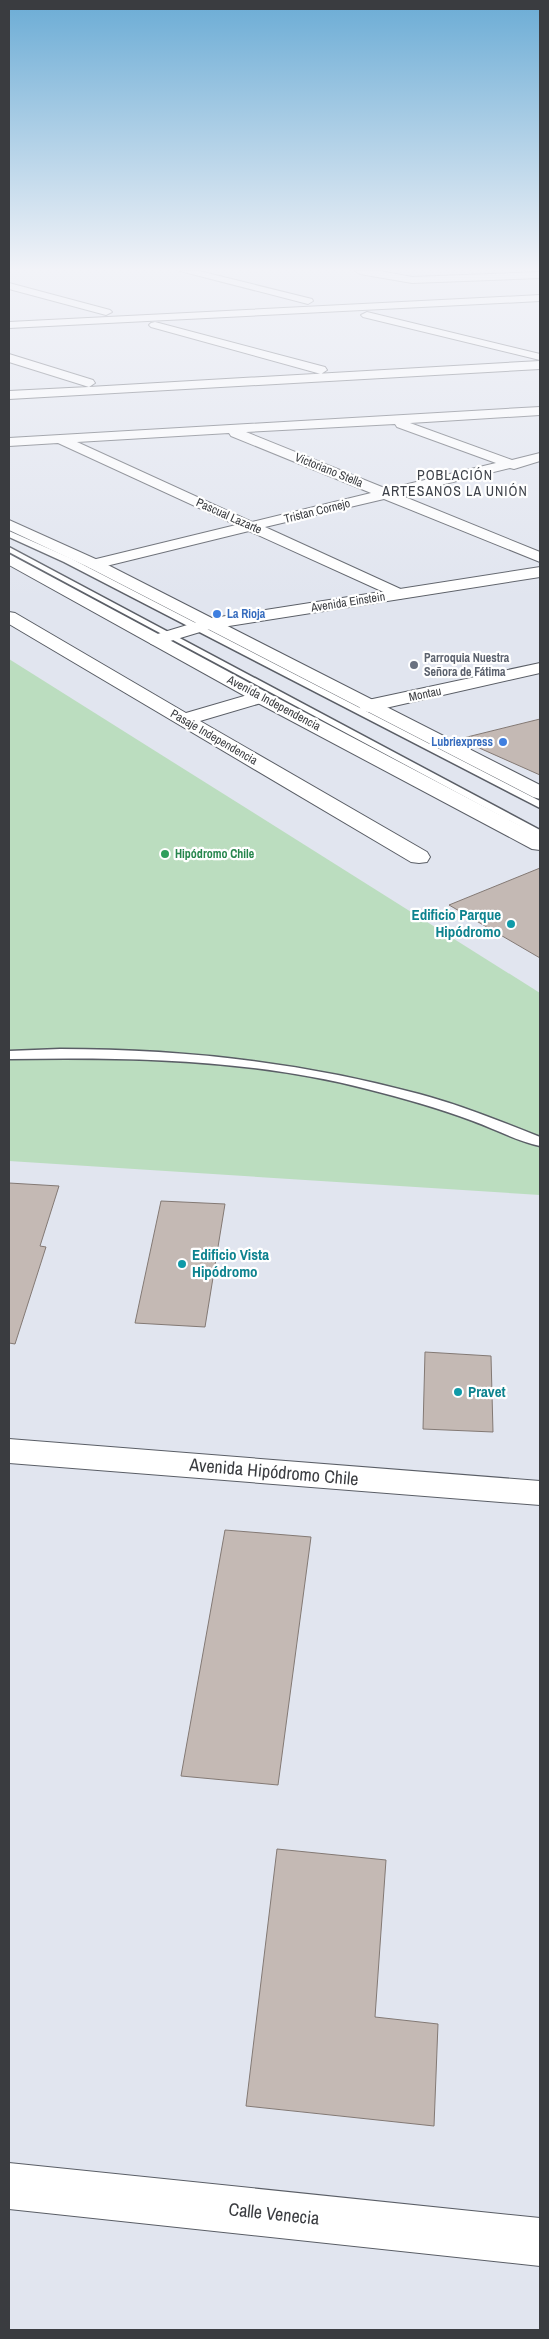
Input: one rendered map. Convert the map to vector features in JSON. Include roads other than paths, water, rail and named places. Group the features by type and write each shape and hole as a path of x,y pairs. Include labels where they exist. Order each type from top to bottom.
{"street":[{"path":"80,380 108,389"},
{"path":"9,394 269,380"},
{"path":"9,442 540,411"},
{"path":"391,420 533,472"},
{"name":"Victoriano Stella","path":"228,429 540,557"},
{"name":"Pascual Lazarte","path":"60,439 399,594"},
{"name":"Tristan Cornejo","path":"94,564 540,457"},
{"path":"9,524 94,564 201,626 368,706 540,793"},
{"name":"Avenida Independencia","path":"9,559 163,638 261,697 540,844"},
{"name":"Avenida Einstein","path":"163,638 201,626 540,572"},
{"name":"Pasaje Independencia","path":"9,617 419,858"},
{"name":"Montau","path":"368,706 540,668"},
{"path":"184,720 261,697"},
{"name":"Avenida Hipódromo Chile","path":"9,1451 540,1493"},
{"name":"Calle Venecia","path":"9,2186 540,2242"}],"lane":[{"path":"9,534 201,626 540,805"},
{"path":"9,549 163,638 540,834"},
{"path":"9,1055 58,1052 159,1054 297,1070 415,1097 540,1142"}],"place":[{"name":"La Rioja","path":"217,614"},
{"name":"Parroquia Nuestra Señora de Fátima","path":"414,665"},
{"name":"Lubriexpress","path":"503,742"},
{"name":"Hipódromo Chile","path":"165,854"},
{"name":"Edificio Parque Hipódromo","path":"511,924"},
{"name":"Edificio Vista Hipódromo","path":"182,1264"},
{"name":"Pravet","path":"458,1392"}],"district":[{"name":"POBLACIÓN ARTESANOS LA UNIÓN","path":"455,484"}]}
